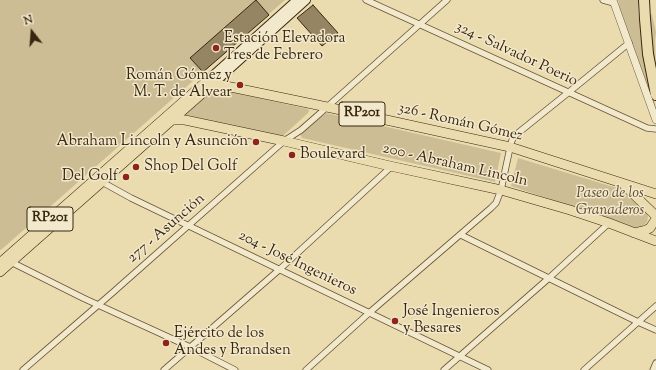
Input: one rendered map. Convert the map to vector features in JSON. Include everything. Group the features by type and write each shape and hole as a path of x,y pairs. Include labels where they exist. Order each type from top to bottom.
{"highway":[{"path":"644,0 648,54 656,95"}],"main road":[{"path":"211,81 297,0"},
{"path":"211,81 306,0"},
{"name":"326 - Román Gómez","path":"211,81 221,85 510,147 656,194"},
{"name":"RP201","path":"0,272 3,262 172,120 211,81"},
{"name":"RP201","path":"100,180 211,81"},
{"name":"200 - Abraham Lincoln","path":"172,120 185,120 501,190 609,223 656,241"},
{"path":"622,183 656,216"},
{"path":"634,232 650,228 656,219"}],"street":[{"name":"324 - Salvador Poerio","path":"366,0 647,128 656,129"},
{"name":"277 - Asunción","path":"23,370 284,142 301,130 447,0"},
{"path":"603,0 614,2 656,120"},
{"path":"306,370 369,313 461,235 496,203 501,190 513,138 629,43"},
{"path":"164,370 280,269 392,166"},
{"name":"204 - José Ingenieros","path":"100,180 130,198 488,370"},
{"path":"444,370 609,223"},
{"path":"461,235 656,330"},
{"path":"3,262 98,304 236,370"},
{"path":"584,370 656,306"},
{"path":"653,370 656,363"}],"green space":[{"path":"0,0 285,0 0,250"},
{"path":"618,0 638,0 643,49 656,109 622,17"},
{"path":"651,14 656,32 656,79 652,60 649,16"},
{"path":"214,88 308,109 309,111 281,136 185,115"},
{"path":"326,113 501,153 495,182 302,138 300,134"},
{"name":"Paseo de los Granaderos","path":"518,158 620,189 645,211 648,216 647,222 638,229 511,186"}],"building":[{"path":"256,0 269,15 203,72 190,58"},
{"path":"313,5 338,33 322,46 297,18"}],"place":[{"name":"Estación Elevadora Tres de Febrero","path":"216,48"},
{"name":"Román Gómez y M. T. de Alvear","path":"240,85"},
{"name":"Abraham Lincoln y Asunción","path":"256,142"},
{"name":"Boulevard","path":"292,155"},
{"name":"Shop Del Golf","path":"136,167"},
{"name":"Del Golf","path":"126,177"},
{"name":"José Ingenieros y Besares","path":"395,321"},
{"name":"Ejército de los Andes y Brandsen","path":"166,343"}]}
